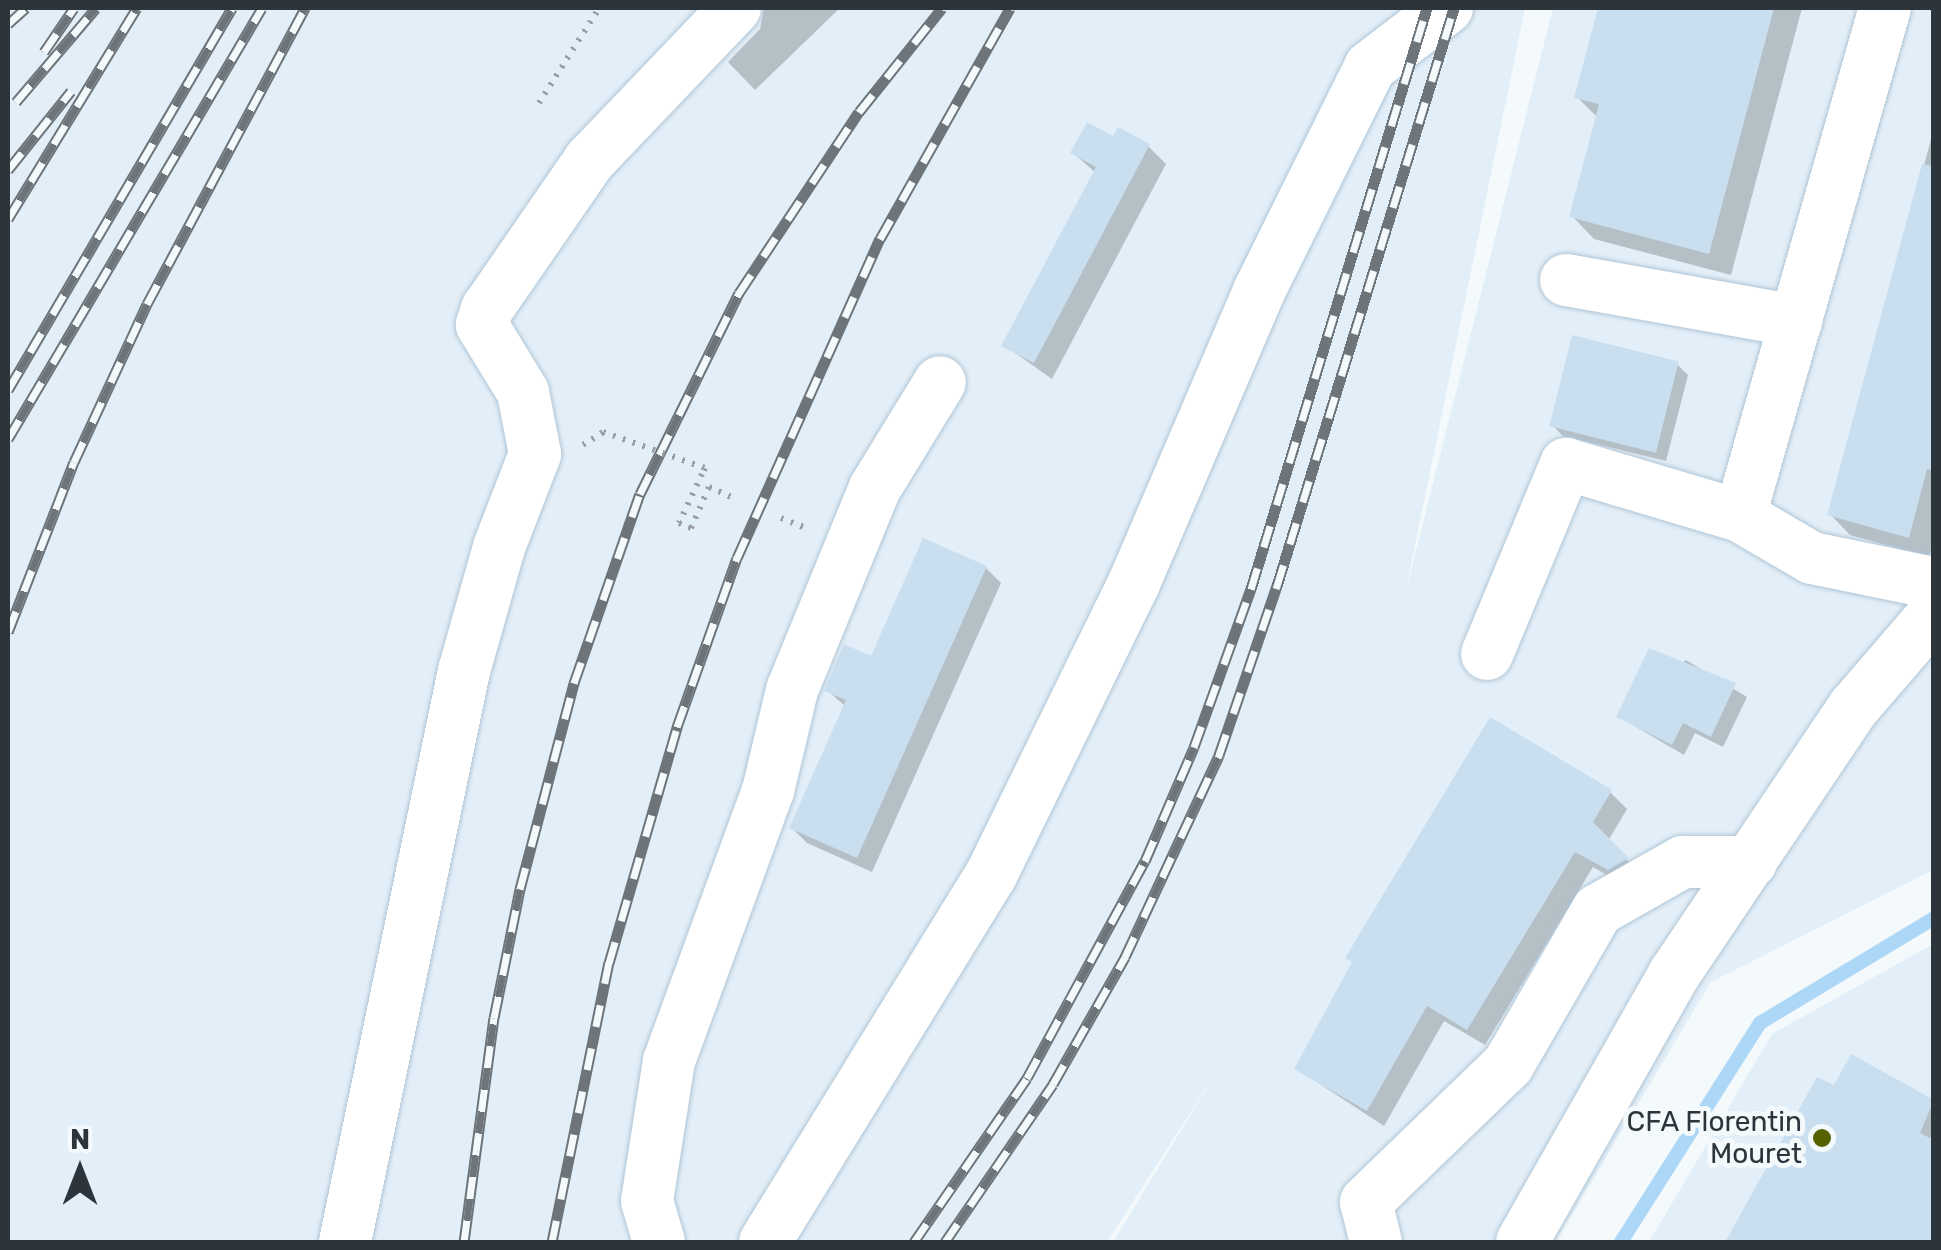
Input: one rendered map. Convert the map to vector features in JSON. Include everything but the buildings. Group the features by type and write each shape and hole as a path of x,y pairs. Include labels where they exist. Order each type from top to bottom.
{"lane":[{"path":"345,1242 464,671 499,547 535,454 523,392 482,326 487,309 589,161 736,8"},
{"path":"764,1242 991,875 1126,600 1260,290 1364,77 1392,45 1447,8"},
{"path":"1740,516 1884,8"},
{"path":"1566,280 1796,321"},
{"path":"659,1242 648,1201 669,1060 768,791 792,690 875,488 940,382"},
{"path":"1487,654 1566,464 1740,516 1812,558 1930,615 1854,706 1675,973 1522,1242"},
{"path":"1376,1242 1366,1202 1508,1065 1598,910 1682,862 1751,862"}],"path":[{"path":"539,103 599,8"},
{"path":"581,447 603,432 704,468 680,523 691,528 709,487 734,498"}],"shaded area":[{"path":"8,8 1525,8 1405,594 1553,8 1933,8 1933,870 1711,982 1555,1242 1113,1242 1216,1073 1107,1242 8,1242"},
{"name":"CFA Florentin Mouret","path":"1933,944 1933,1242 1649,1242 1772,1034"}],"waterway":[{"path":"1621,1242 1760,1023 1934,918"}],"railway":[{"path":"8,24 26,8"},
{"path":"44,52 74,8"},
{"path":"16,102 96,8"},
{"path":"8,219 137,8"},
{"path":"8,390 232,8"},
{"path":"8,439 262,8"},
{"path":"8,632 74,462 147,304 305,8"},
{"path":"464,1242 494,1018 520,889 574,683 640,494 739,293 859,112 942,8"},
{"path":"552,1242 609,963 677,727 737,558 880,239 1010,8"},
{"path":"914,1242 1027,1078 1145,861 1194,747 1251,589 1427,8"},
{"path":"945,1242 1053,1084 1125,957 1219,755 1277,586 1454,8"},
{"path":"8,170 71,91"}],"place":[{"name":"CFA Florentin Mouret","path":"1822,1138"}]}
